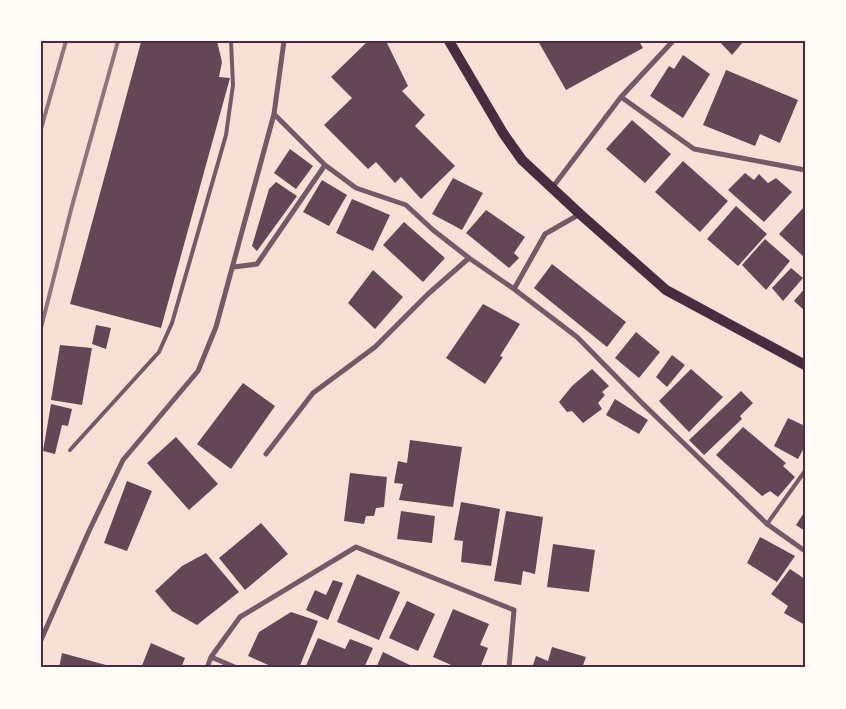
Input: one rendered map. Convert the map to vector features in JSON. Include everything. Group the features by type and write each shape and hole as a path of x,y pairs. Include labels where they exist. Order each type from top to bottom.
{"main road":[{"path":"449,41 503,133 522,160 580,214 666,290 805,365"}],"street":[{"path":"41,640 89,531 123,460 198,371 216,327 234,267 274,114 284,41"},
{"path":"552,188 621,97 673,41"},
{"path":"621,97 694,149 805,170"},
{"path":"274,114 325,165 356,188 406,205 432,230 577,337 767,524 805,552"},
{"path":"234,267 257,264 325,165"},
{"path":"514,289 544,234 580,214"},
{"path":"266,454 313,393 375,347 428,294 469,258"},
{"path":"207,668 212,656 240,617 356,547 514,610 509,668"},
{"path":"212,656 237,668"}],"lane":[{"path":"70,450 159,352 172,323 226,134 233,85 231,41"},
{"path":"767,524 805,471"}],"building":[{"path":"217,41 222,62 219,77 230,78 161,328 70,304 141,42"},
{"path":"368,41 386,41 408,86 402,91 425,115 415,126 455,166 421,199 401,177 395,183 376,162 368,169 324,125 352,98 331,77"},
{"path":"538,41 639,41 643,48 566,90"},
{"path":"719,41 744,41 732,55"},
{"path":"683,55 710,74 683,118 650,96 669,66 674,69"},
{"path":"726,70 798,100 780,143 760,134 755,146 703,125"},
{"path":"632,120 671,154 645,183 606,149"},
{"path":"290,149 313,166 296,189 274,173"},
{"path":"683,161 728,201 700,232 655,192"},
{"path":"745,173 754,180 759,174 768,183 776,178 792,192 764,222 728,190"},
{"path":"453,178 483,193 462,230 432,214"},
{"path":"322,180 347,195 329,226 303,212"},
{"path":"276,182 297,196 257,251 252,246 269,189"},
{"path":"352,199 390,215 373,251 336,233"},
{"path":"736,206 767,234 738,266 707,239"},
{"path":"805,206 805,258 779,234"},
{"path":"486,210 525,237 514,253 519,258 509,268 466,233"},
{"path":"404,222 445,258 423,282 383,245"},
{"path":"765,239 790,261 766,290 742,265"},
{"path":"552,264 626,322 607,347 534,288"},
{"path":"791,268 803,278 783,301 772,288"},
{"path":"373,270 403,297 375,329 348,303"},
{"path":"805,288 805,311 794,301"},
{"path":"483,304 520,324 500,356 503,357 485,384 446,358"},
{"path":"96,325 111,328 106,349 92,344"},
{"path":"636,332 660,352 639,378 615,358"},
{"path":"60,345 92,348 82,405 51,400"},
{"path":"672,355 685,365 667,387 656,377"},
{"path":"592,369 609,386 602,392 605,395 598,403 602,409 583,423 572,411 567,412 559,402 572,386"},
{"path":"691,369 723,397 689,432 659,401"},
{"path":"243,383 275,406 231,469 197,444"},
{"path":"741,391 753,403 740,416 742,419 704,455 689,440"},
{"path":"615,399 648,420 639,434 606,415"},
{"path":"51,404 72,409 68,426 62,425 55,454 43,451"},
{"path":"788,418 805,426 805,446 798,459 774,446"},
{"path":"743,427 786,463 783,466 795,477 778,497 770,491 762,496 716,455"},
{"path":"176,437 218,484 189,510 147,463"},
{"path":"410,440 462,447 453,507 399,500 403,484 394,483 398,461 407,463"},
{"path":"350,473 387,477 384,507 376,508 374,516 366,516 364,524 344,521"},
{"path":"127,481 152,491 127,551 104,543"},
{"path":"461,502 500,509 491,566 461,562 463,541 454,540"},
{"path":"401,511 435,516 432,543 397,539"},
{"path":"506,511 543,517 535,574 523,571 521,585 494,581"},
{"path":"805,511 805,531 796,525"},
{"path":"261,523 288,554 245,590 219,558"},
{"path":"760,537 795,556 777,582 747,563"},
{"path":"553,544 595,550 589,592 547,587"},
{"path":"206,553 239,592 197,625 172,611 155,591 182,566"},
{"path":"790,569 805,579 805,625 784,613 788,606 771,594"},
{"path":"357,574 400,592 379,640 337,622"},
{"path":"333,580 343,583 328,620 306,610 315,590 326,595"},
{"path":"407,601 435,614 418,651 389,638"},
{"path":"453,609 489,624 480,645 488,648 480,668 458,668 433,657"},
{"path":"291,612 318,621 299,668 275,668 248,656 259,632"},
{"path":"318,638 345,649 350,639 373,648 364,668 305,668"},
{"path":"151,643 185,658 181,668 141,668"},
{"path":"552,647 586,657 582,668 532,668 536,656 548,661"},
{"path":"383,652 416,668 376,668"},
{"path":"62,653 106,665 106,668 59,668"}],"railway":[{"path":"41,129 66,41"},
{"path":"41,328 72,206 118,41"}]}
